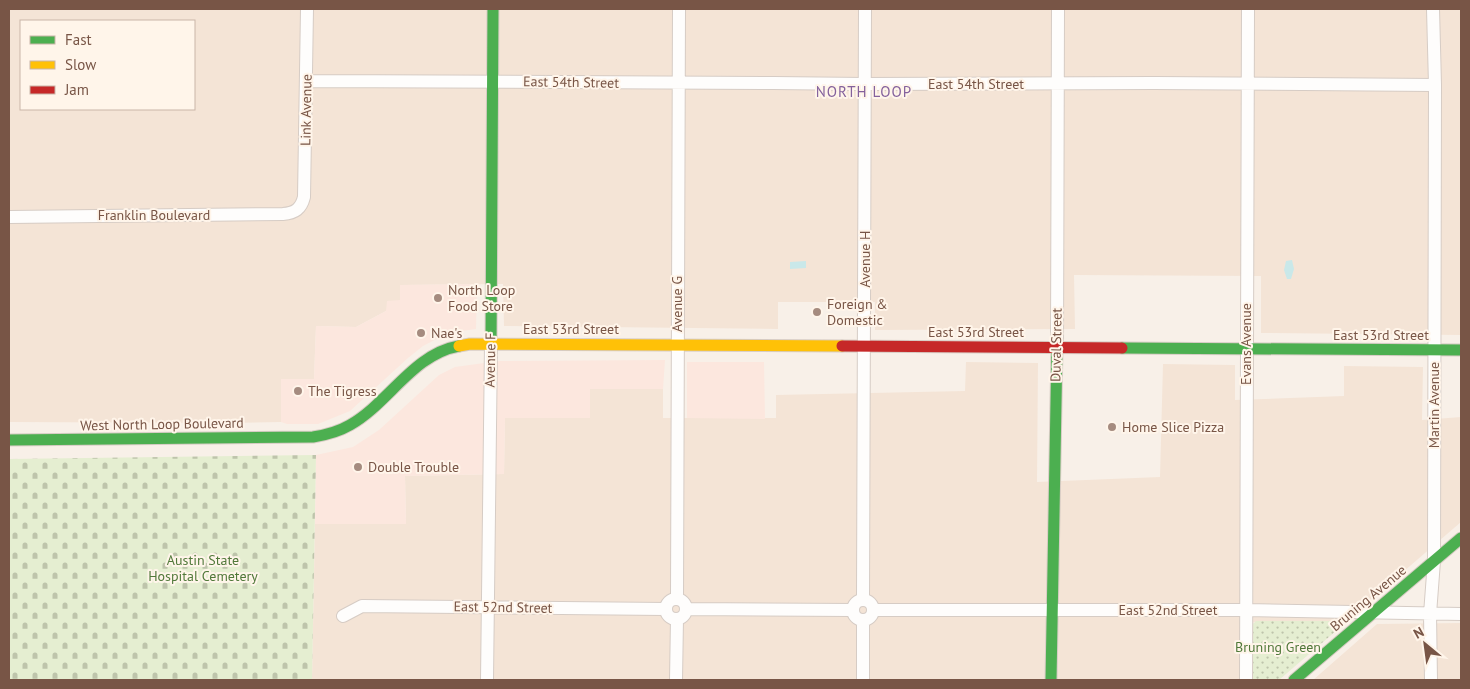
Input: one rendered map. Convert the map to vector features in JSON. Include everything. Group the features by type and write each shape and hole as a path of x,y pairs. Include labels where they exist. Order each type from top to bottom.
{"street":[{"name":"Link Avenue","path":"298,210 302,205 304,197 307,9"},
{"name":"Avenue F","path":"486,680 491,344 492,9"},
{"name":"Avenue G","path":"677,599 679,9"},
{"name":"Avenue H","path":"863,599 865,9"},
{"name":"Duval Street","path":"1051,680 1057,347 1058,9"},
{"name":"Evans Avenue","path":"1246,680 1248,9"},
{"name":"Martin Avenue","path":"1431,680 1430,614 1434,561 1435,85 1433,9"},
{"name":"East 54th Street","path":"307,81 1435,85"},
{"name":"Franklin Boulevard","path":"9,216 283,214 298,210"},
{"name":"East 53rd Street","path":"316,437 329,436 350,427 438,353 465,345 1461,350"},
{"name":"West North Loop Boulevard","path":"9,440 316,437"},
{"name":"Bruning Avenue","path":"1294,680 1461,538"},
{"path":"677,599 685,603 686,609 682,617 676,619 668,615 666,609 668,603 677,599"},
{"path":"863,599 872,604 874,610 869,618 863,620 855,616 853,610 855,604 863,599"},
{"name":"East 52nd Street","path":"343,616 362,606 666,609"},
{"path":"686,609 853,610"},
{"name":"East 52nd Street","path":"874,610 1246,610 1461,614"},
{"path":"676,619 676,680"},
{"path":"863,620 863,680"}],"shaded area":[{"path":"9,9 1461,9 1461,335 1261,333 1261,276 1074,275 1075,329 875,330 875,302 778,302 778,329 504,326 503,284 400,285 400,300 386,311 356,327 316,326 314,379 281,379 281,422 9,422"},
{"path":"477,284 476,329 448,333 423,346 350,411 318,424 287,424 281,422 281,379 314,379 316,326 356,327 386,311 387,301 400,300 400,285"},
{"path":"665,360 663,389 590,389 590,418 505,418 504,474 405,476 406,524 315,524 316,455 353,447 379,430 439,375 455,367 499,361"},
{"path":"687,362 764,362 765,419 687,418"},
{"path":"966,362 1038,363 1037,482 1160,477 1163,364 1235,365 1235,400 1344,396 1344,366 1423,367 1422,420 1461,417 1461,522 1338,628 1334,621 1254,622 1252,625 1252,680 312,680 315,524 406,524 405,476 504,474 505,418 589,418 590,389 663,389 663,418 776,418 776,395 965,391"},
{"path":"1461,623 1461,680 1313,680 1377,624"}],"green space":[{"name":"Austin State Hospital Cemetery","path":"316,455 312,680 9,680 9,459"},
{"name":"Bruning Green","path":"1256,621 1334,621 1338,627 1337,630 1279,680 1252,680 1252,625"}],"water":[{"path":"1292,260 1294,269 1291,279 1287,279 1284,270 1286,261"},
{"path":"806,261 806,268 790,269 790,262"}],"traffic: fast":[{"path":"491,344 493,9"},
{"path":"9,440 313,437 323,435 350,425 364,416 402,380 428,359 443,351 459,346"},
{"path":"1051,680 1057,347"},
{"path":"1122,348 1461,350"},
{"path":"1294,680 1461,538"}],"traffic: slow":[{"path":"459,346 470,344 842,346"}],"traffic: jam":[{"path":"842,346 1122,348"}],"place":[{"name":"North Loop Food Store","path":"438,298"},
{"name":"Foreign & Domestic","path":"817,312"},
{"name":"Nae's","path":"421,333"},
{"name":"The Tigress","path":"298,391"},
{"name":"Home Slice Pizza","path":"1112,427"},
{"name":"Double Trouble","path":"358,467"}],"district":[{"name":"NORTH LOOP","path":"864,91"}]}
